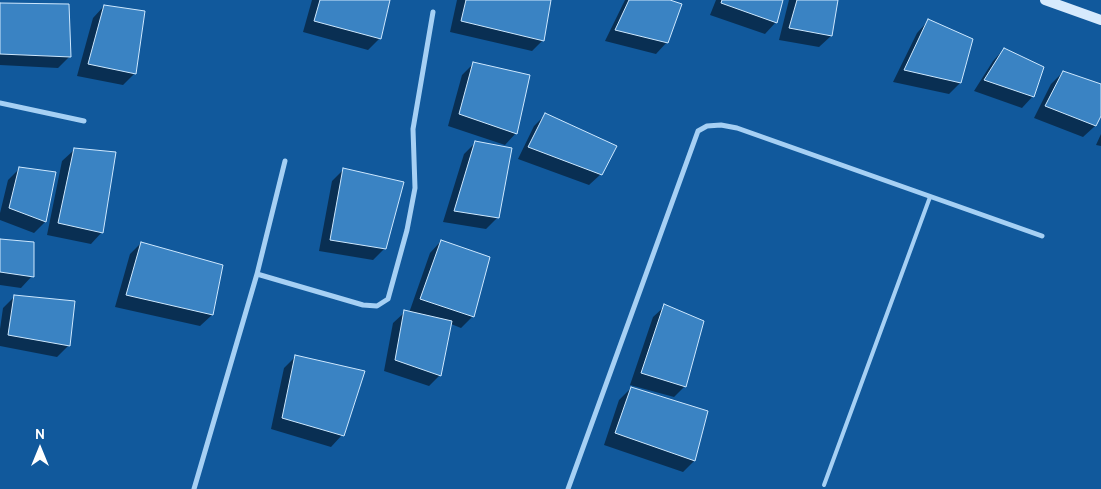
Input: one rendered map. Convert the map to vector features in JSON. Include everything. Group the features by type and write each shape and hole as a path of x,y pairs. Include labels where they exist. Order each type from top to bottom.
{"street":[{"path":"1045,0 1101,20"},
{"path":"257,274 363,305 377,306 388,299 407,230 415,188 413,129 433,12"},
{"path":"0,103 84,121"},
{"path":"568,489 698,131 707,126 721,125 737,128 1042,236"},
{"path":"194,489 257,274 285,161"}],"lane":[{"path":"824,485 930,197"}],"building":[{"path":"320,0 390,0 381,39 314,21"},
{"path":"466,0 551,0 544,41 461,21"},
{"path":"629,0 670,0 682,4 668,43 615,30"},
{"path":"722,0 783,0 777,23 721,3"},
{"path":"797,0 838,0 832,36 789,28"},
{"path":"0,3 69,4 71,57 0,54"},
{"path":"104,5 145,11 136,74 88,64"},
{"path":"928,19 973,39 961,83 904,70"},
{"path":"1004,48 1044,67 1034,97 984,80"},
{"path":"473,62 530,75 517,134 459,114"},
{"path":"1063,71 1101,84 1101,116 1096,126 1045,106"},
{"path":"545,113 617,146 602,175 528,147"},
{"path":"475,141 512,148 499,218 454,211"},
{"path":"74,148 116,152 103,233 58,223"},
{"path":"19,167 56,172 46,222 9,208"},
{"path":"343,168 404,182 386,249 330,240"},
{"path":"0,239 34,242 34,277 0,272"},
{"path":"441,240 490,257 474,317 420,299"},
{"path":"141,242 223,265 213,315 126,295"},
{"path":"14,295 75,301 70,346 8,335"},
{"path":"664,304 704,321 686,387 641,373"},
{"path":"404,310 452,321 441,376 395,360"},
{"path":"295,355 365,371 344,436 282,418"},
{"path":"631,387 708,411 695,461 615,433"}]}
